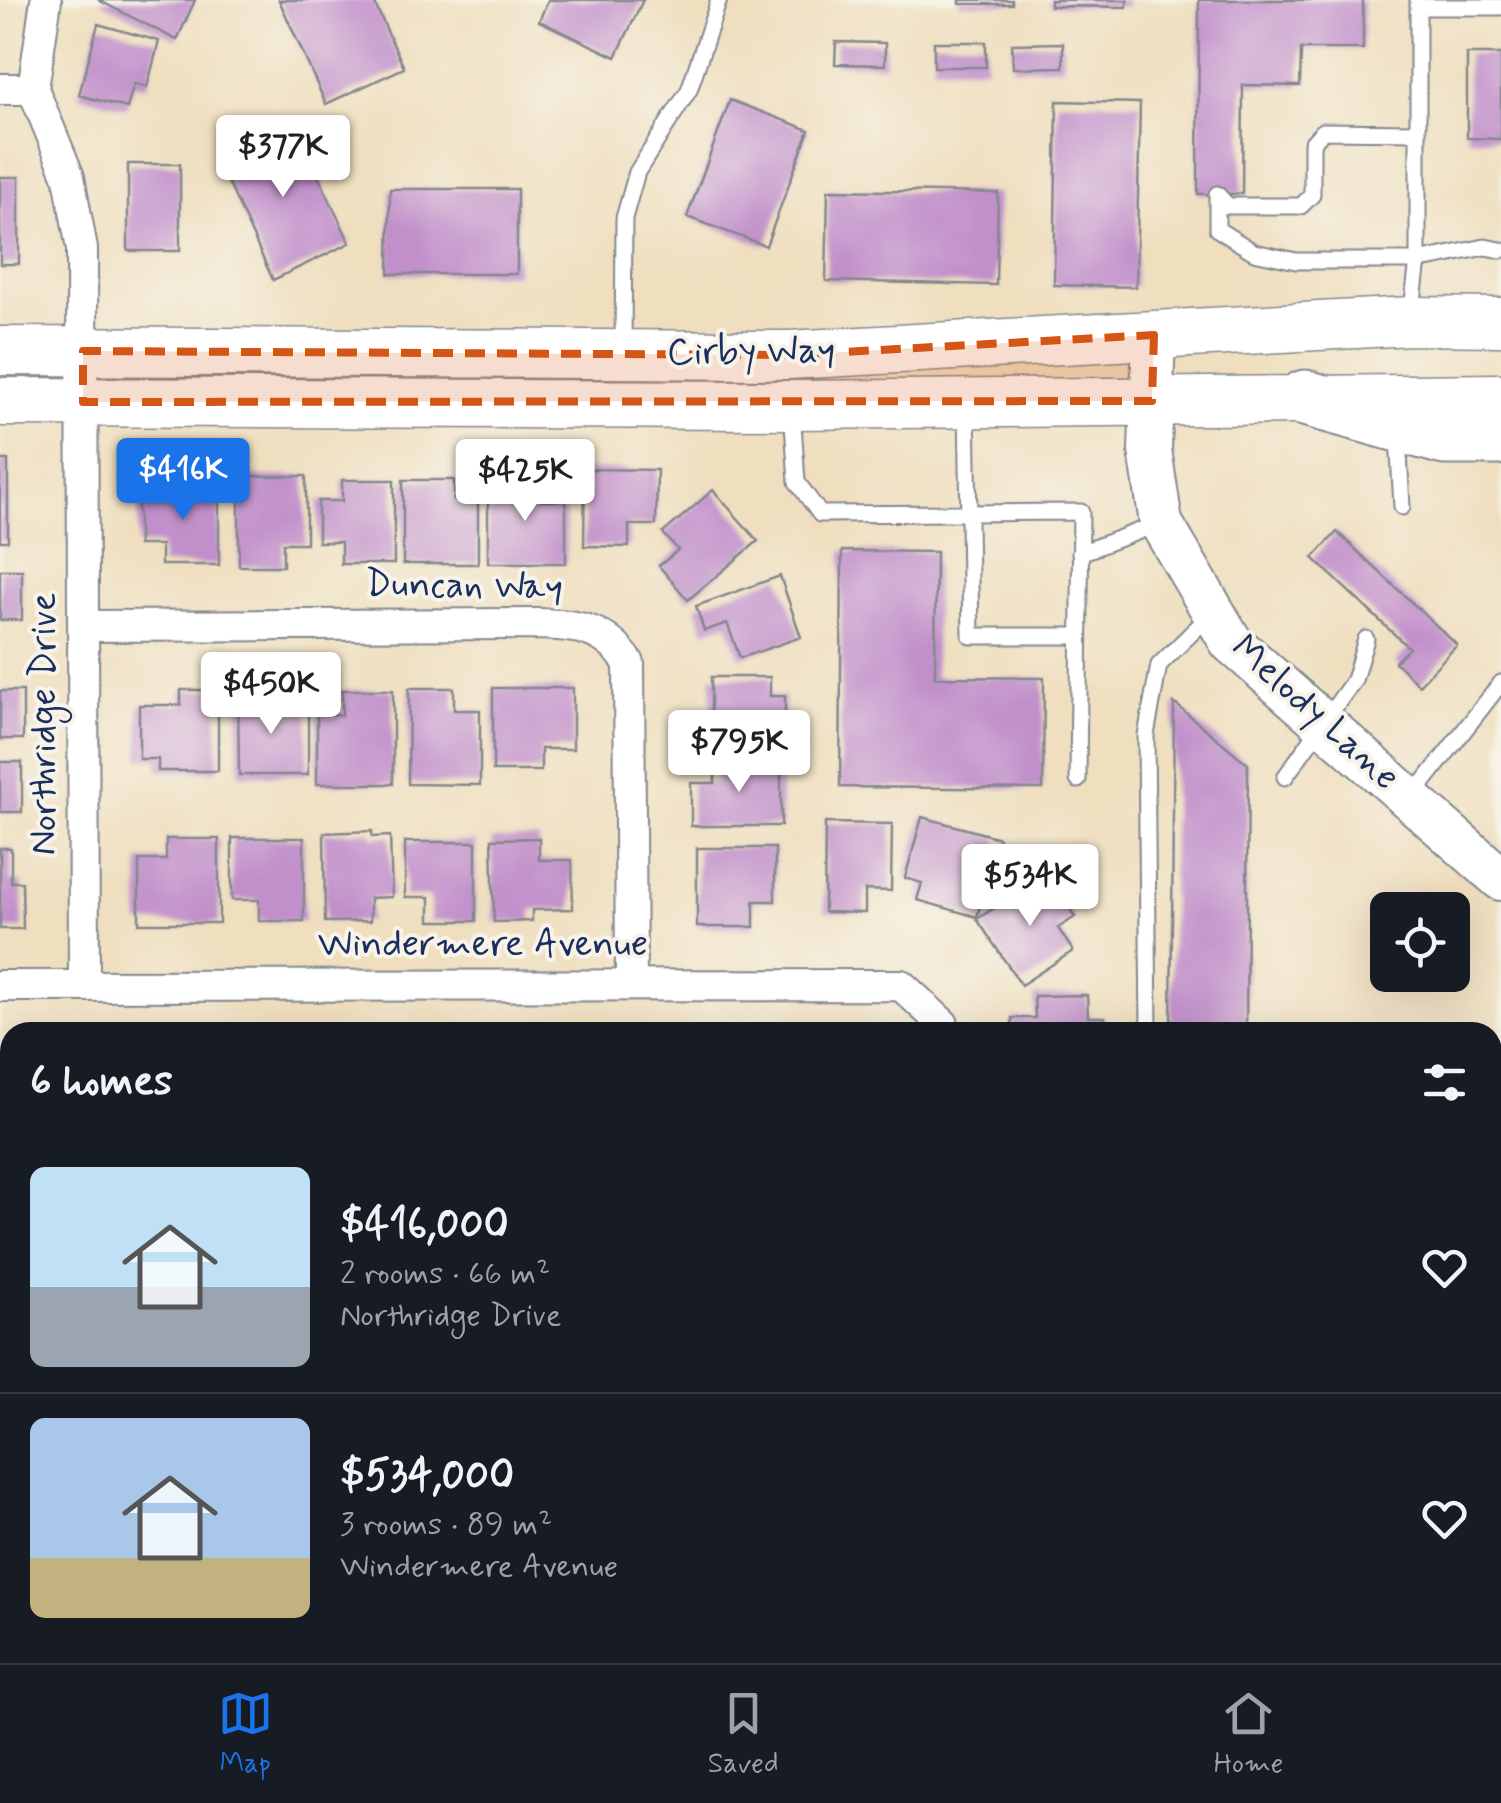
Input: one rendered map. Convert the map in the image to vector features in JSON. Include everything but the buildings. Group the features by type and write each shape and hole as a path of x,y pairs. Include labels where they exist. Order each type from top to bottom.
{"highway":[{"path":"1305,398 1446,437 1501,436"}],"main road":[{"name":"Cirby Way","path":"0,351 788,355 1411,321 1501,322"},
{"name":"Cirby Way","path":"0,402 791,405 1501,398"}],"street":[{"path":"0,89 32,89 46,0"},
{"name":"Northridge Drive","path":"32,89 68,176 82,249 84,986"},
{"name":"Melody Lane","path":"1154,335 1152,474 1161,523 1231,642 1501,879"},
{"path":"623,354 623,404"},
{"name":"Duncan Way","path":"84,626 538,624 594,630 616,645 629,663 631,982"},
{"name":"Windermere Avenue","path":"0,986 631,982 900,985 941,1022"}],"lane":[{"path":"623,354 624,218 637,172 689,90 719,0"},
{"path":"1411,321 1418,261 1418,4 1501,7"},
{"path":"1418,132 1323,131 1312,143 1312,195 1300,206 1228,206 1217,194 1217,229 1254,252 1296,261 1418,261 1485,247 1501,250"},
{"path":"967,403 972,636 1080,636"},
{"path":"791,405 797,482 820,514 1081,512 1078,780"},
{"path":"1398,424 1402,507"},
{"path":"1080,554 1161,523"},
{"path":"1149,1022 1146,735 1159,665 1213,612"},
{"path":"1284,777 1354,680 1366,638"},
{"path":"1410,800 1501,683"}],"highlighted area":[{"path":"1154,335 1152,401 83,402 83,351 788,355"}]}
